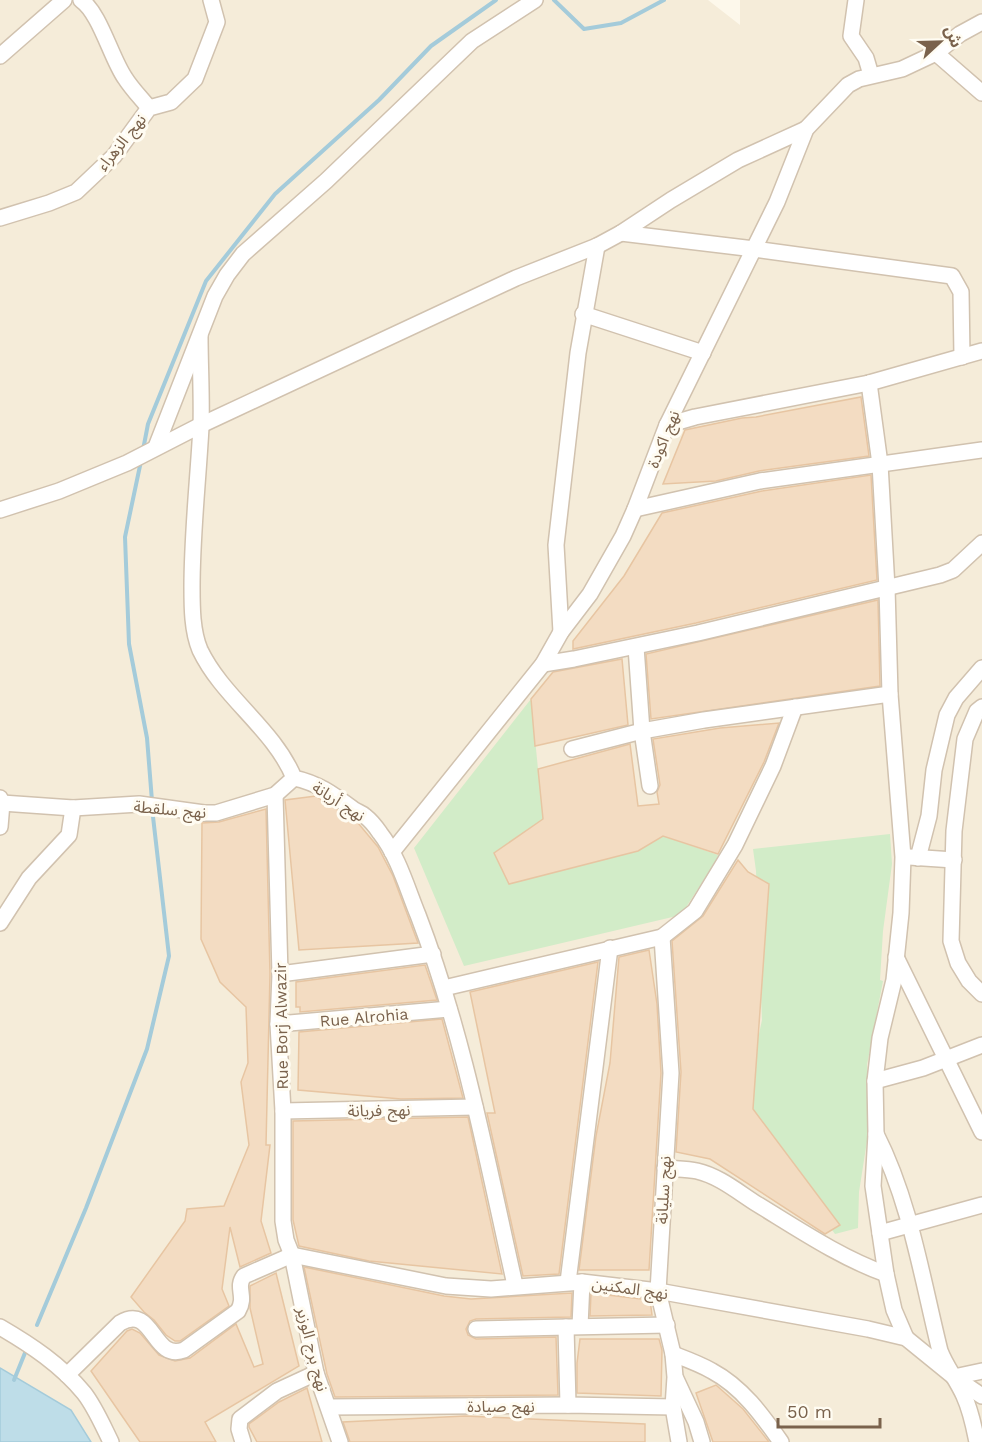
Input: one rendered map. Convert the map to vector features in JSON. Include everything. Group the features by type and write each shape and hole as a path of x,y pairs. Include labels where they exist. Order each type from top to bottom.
{"street":[{"path":"0,56 64,0"},
{"path":"81,0 87,4 125,78 149,108"},
{"name":"نهج الزهراء","path":"0,218 76,192 114,156 149,108 171,102 195,79 216,21 211,0"},
{"path":"156,447 215,296 243,254 326,181 472,41 535,0"},
{"path":"856,0 851,36 866,58 871,75"},
{"name":"نهج اكودة","path":"392,852 543,664 561,632 590,594 609,563 635,509 667,425 777,202 806,129 848,85 871,75 902,69 936,54 960,33 982,22"},
{"path":"936,54 982,93"},
{"path":"0,510 98,476 201,425 516,278 597,246 738,160 806,129"},
{"path":"621,233 952,276 961,292 962,357"},
{"path":"561,632 556,545 583,314 597,246"},
{"path":"583,314 703,353"},
{"name":"نهج أريانة","path":"200,336 201,425 192,557 192,606 195,634 200,649 209,664 230,694 287,763 294,778 308,781 333,793 356,812 363,814 380,833 392,852 433,954 444,988 464,1059 515,1286"},
{"path":"667,425 695,417 869,383 982,351"},
{"path":"869,383 879,464 887,588 890,694 910,858"},
{"path":"635,509 760,481 982,450"},
{"path":"543,664 636,646 887,588 953,570 982,543"},
{"path":"636,646 642,731 650,786"},
{"path":"906,1338 894,1310 886,1274 873,1186 876,1134 875,1081 880,1038 894,980 910,858 929,816 934,770 947,715 956,698 982,668"},
{"path":"572,749 642,731 890,694"},
{"path":"444,988 662,937 695,910 735,845 773,766 795,707"},
{"path":"982,707 977,711 965,739 954,831 951,941 958,963 969,981 982,994"},
{"name":"نهج سلقطة","path":"1,800 73,808 139,804 210,813 275,795 294,778"},
{"name":"Rue Borj Alwazir","path":"275,795 280,974 278,1024 283,1111 283,1221 286,1240 292,1255"},
{"path":"0,827 1,800"},
{"path":"0,923 29,878 69,835 73,808"},
{"path":"910,858 954,860"},
{"name":"نهج سليانة","path":"662,937 670,1073 658,1291 673,1354 675,1377 673,1407 679,1442"},
{"path":"568,1405 575,1282 610,948"},
{"path":"280,974 433,954"},
{"path":"896,957 982,1132"},
{"name":"Rue Alrohia","path":"278,1024 449,1009"},
{"path":"875,1081 923,1068 982,1046"},
{"name":"نهج فريانة","path":"283,1111 475,1107"},
{"path":"876,1134 890,1161 909,1224 940,1351 946,1367 965,1398 977,1442"},
{"path":"665,1168 697,1171 720,1181 814,1239 840,1251 862,1265 886,1274"},
{"path":"880,1233 982,1205"},
{"path":"67,1375 129,1317 136,1317 142,1321 170,1352 177,1353 184,1350 238,1311 242,1302 240,1287 244,1276 292,1255"},
{"name":"نهج المكنين","path":"292,1255 446,1286 491,1288 575,1282 658,1291 868,1329 906,1338 954,1377 982,1396"},
{"name":"نهج برج الوزير","path":"292,1255 316,1373 340,1442"},
{"path":"476,1329 667,1324"},
{"path":"0,1327 27,1342 67,1375 85,1394 111,1442"},
{"path":"673,1354 713,1371 725,1379 755,1406 781,1442"},
{"path":"954,1377 982,1371"},
{"path":"243,1442 239,1429 240,1419 277,1391 316,1373"},
{"path":"675,1377 696,1422 702,1442"},
{"name":"نهج صيادة","path":"329,1407 568,1405 673,1407"}],"shaded area":[{"path":"0,0 708,0 740,25 740,0 982,0 982,1442 0,1442"}],"green space":[{"path":"531,699 543,819 494,853 509,884 638,851 663,836 718,855 681,915 464,966 414,848"},
{"path":"890,834 892,864 883,931 880,980 883,981 867,1065 870,1122 859,1192 858,1228 835,1234 766,1138 742,1113 762,1020 756,871 753,849"}],"water":[{"path":"0,1368 71,1410 91,1442 0,1442"}],"building":[{"path":"861,397 869,456 759,471 716,481 663,484 685,430"},
{"path":"871,475 877,580 696,623 573,649 573,641 624,576 662,513 762,491"},
{"path":"878,600 880,686 651,719 646,654"},
{"path":"622,659 628,725 535,746 531,699 553,672"},
{"path":"779,723 764,762 718,854 663,836 638,851 509,884 494,853 543,819 538,769 630,744 638,806 659,804 657,792 660,785 653,739 720,728"},
{"path":"316,796 358,823 378,847 393,876 418,943 299,950 285,800"},
{"path":"266,809 270,974 266,1145 270,1145 261,1221 271,1253 240,1267 230,1227 222,1289 229,1306 180,1341 175,1341 166,1335 131,1297 185,1221 187,1209 224,1206 249,1145 241,1082 248,1063 246,1007 220,982 201,939 202,823 219,822"},
{"path":"738,860 748,872 769,884 753,1109 840,1225 825,1234 710,1159 676,1152 681,1072 672,941 703,916"},
{"path":"649,950 657,1004 661,1073 649,1270 579,1270 596,1136 610,1063 619,957"},
{"path":"598,962 559,1274 523,1276 487,1113 495,1113 470,992"},
{"path":"425,965 437,1000 300,1012 300,1007 296,1007 296,982"},
{"path":"442,1019 463,1098 401,1099 298,1090 299,1032"},
{"path":"468,1117 502,1274 369,1261 299,1246 293,1220 293,1121"},
{"path":"304,1267 444,1296 471,1299 572,1293 571,1317 476,1319 470,1321 466,1329 468,1335 476,1339 556,1337 558,1395 335,1397 327,1374"},
{"path":"276,1273 299,1366 205,1422 216,1442 140,1442 91,1371 127,1331 132,1329 140,1333 159,1355 175,1361 190,1358 236,1324 254,1367 263,1364 250,1308 250,1286"},
{"path":"591,1293 650,1300 652,1315 590,1316"},
{"path":"580,1339 659,1339 662,1350 661,1396 577,1393"},
{"path":"716,1385 743,1409 769,1442 713,1442 696,1393"},
{"path":"307,1388 322,1442 257,1442 249,1424 279,1402"},
{"path":"465,1416 645,1424 645,1442 350,1442 343,1422"}],"waterway":[{"path":"143,450 148,424 206,281 275,194 379,100 431,46 496,0"},
{"path":"554,0 584,29 621,23 664,0"},
{"path":"141,461 125,537 129,644 147,738 152,801"},
{"path":"37,1325 86,1208 147,1049 169,956 152,808"},
{"path":"14,1380 27,1348"}]}
